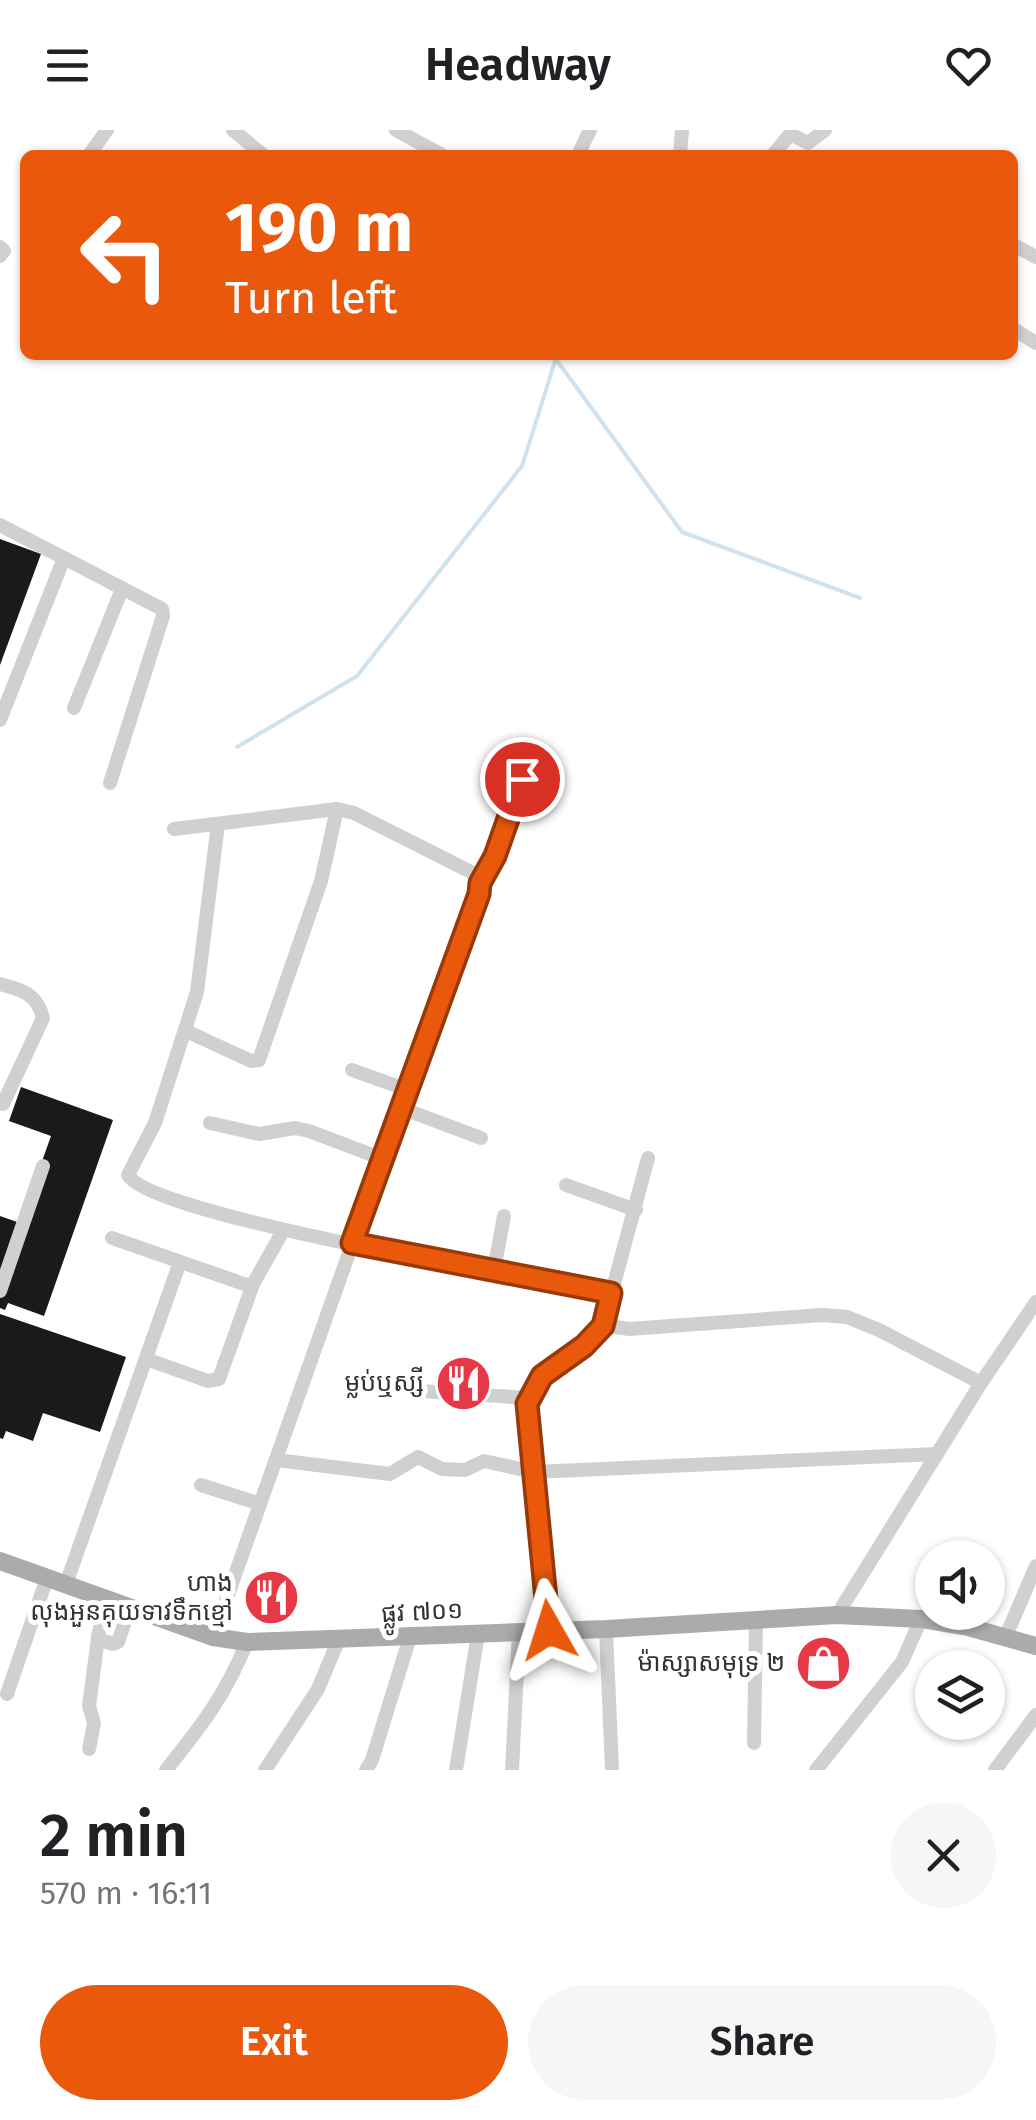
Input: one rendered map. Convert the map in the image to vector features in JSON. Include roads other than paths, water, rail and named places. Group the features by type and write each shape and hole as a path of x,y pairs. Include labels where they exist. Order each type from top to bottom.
{"main road":[{"name":"ផ្លូវ ៧០១","path":"0,1561 213,1637 248,1642 606,1629 837,1614 915,1619"},
{"name":"ផ្លូវ ៧០១","path":"976,1630 1036,1646"}],"street":[{"path":"233,130 257,150"},
{"path":"396,130 433,150"},
{"path":"776,150 790,134 808,143 825,130"},
{"path":"0,247 4,251 0,256"},
{"path":"0,525 162,609 110,783"},
{"path":"0,720 64,558"},
{"path":"74,708 122,589"},
{"path":"213,1637 480,883 495,856 522,779"},
{"path":"174,829 337,810 354,813 475,874 480,883"},
{"path":"186,1031 251,1061 259,1060 321,880 337,810"},
{"path":"218,824 197,992 155,1123 128,1175 132,1182 167,1198 283,1230 611,1293"},
{"path":"0,984 25,991 39,1003 43,1018 2,1104"},
{"path":"352,1070 408,1090"},
{"path":"401,1108 481,1138"},
{"path":"210,1123 259,1134 295,1128 309,1130 383,1158"},
{"path":"549,1630 527,1404 542,1376 584,1346 603,1326 648,1158"},
{"path":"0,1291 42,1166"},
{"path":"566,1185 636,1210"},
{"path":"494,1270 504,1216"},
{"path":"146,1359 215,1381 253,1284 283,1230"},
{"path":"112,1238 253,1284"},
{"path":"66,1584 180,1262"},
{"path":"837,1614 980,1383 1036,1302"},
{"path":"603,1326 629,1329 822,1315 847,1317 980,1383"},
{"path":"420,1392 529,1398"},
{"path":"276,1460 390,1474 418,1457 442,1469 466,1470 484,1461 534,1472 937,1454"},
{"path":"200,1484 260,1504"},
{"path":"1006,1636 1036,1566"},
{"path":"8,1694 47,1578"},
{"path":"88,1748 94,1723 89,1706 98,1638 108,1600"},
{"path":"98,1638 116,1644 130,1607"},
{"path":"754,1742 756,1620"},
{"path":"606,1629 612,1770"},
{"path":"816,1770 902,1662 916,1630"},
{"path":"512,1770 519,1631"},
{"path":"456,1770 478,1634"},
{"path":"366,1770 410,1637"},
{"path":"265,1770 318,1689 338,1641"},
{"path":"166,1770 214,1711 248,1642"},
{"path":"994,1770 1036,1715"}],"waterway":[{"path":"237,747 357,676 522,466 555,360"},
{"path":"558,362 682,532 860,598"}],"place":[{"name":"ម្លប់ឬស្សី","path":"463,1383"},
{"name":"ហាង លុងអួនគុយទាវទឹកខ្មៅ","path":"272,1597"},
{"name":"ម៉ាស្សាសមុទ្រ ២","path":"824,1663"}]}
